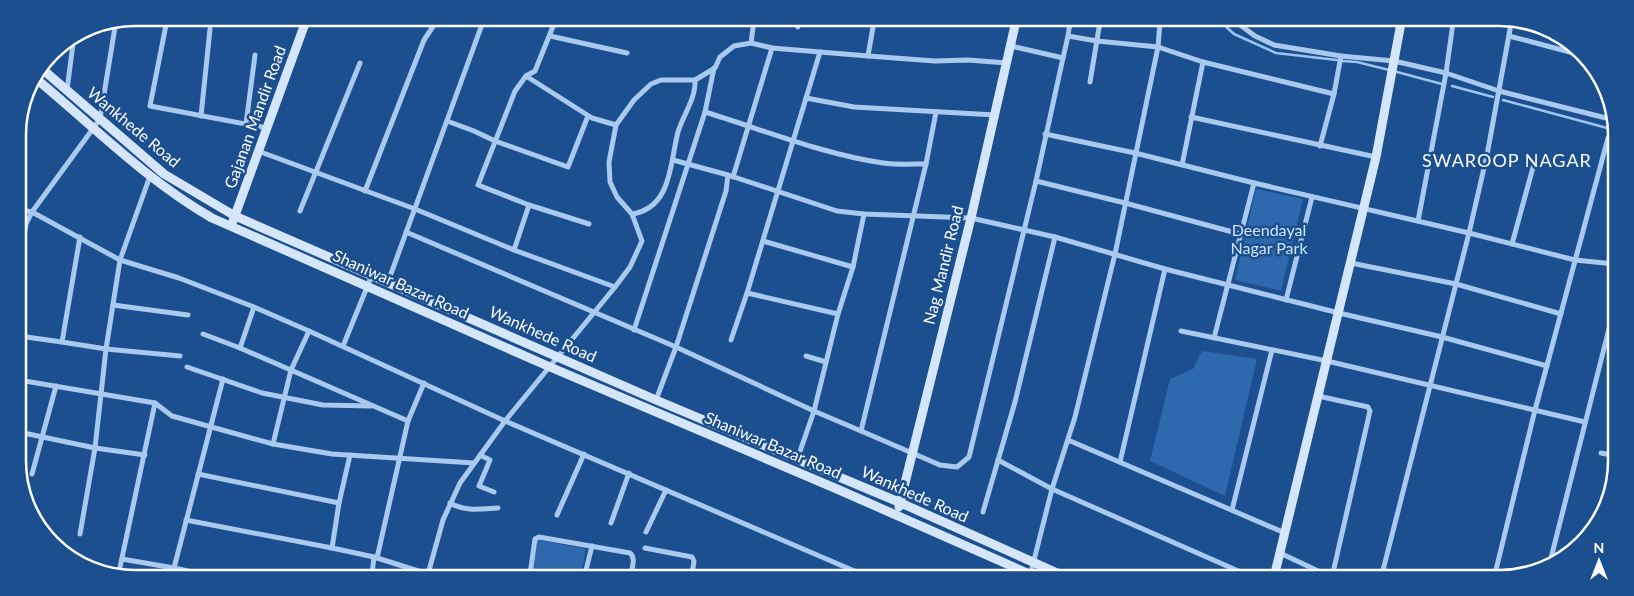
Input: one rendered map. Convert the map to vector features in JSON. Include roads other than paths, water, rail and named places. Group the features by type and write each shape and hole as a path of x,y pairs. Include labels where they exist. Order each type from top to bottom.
{"main road":[{"name":"Gajanan Mandir Road","path":"231,226 304,26"},
{"name":"Nag Mandir Road","path":"896,515 901,503 1015,26"},
{"path":"1276,570 1376,158 1400,26"},
{"name":"Wankhede Road","path":"47,73 164,174 235,216 558,358 901,503 1050,570"},
{"name":"Shaniwar Bazar Road","path":"40,82 150,176 189,205 212,218 1019,570"}],"street":[{"path":"166,26 150,106 267,128"},
{"path":"365,192 424,40 433,26"},
{"path":"388,282 481,26"},
{"path":"554,26 535,71 526,76 515,91 478,185 529,205 589,224"},
{"path":"751,43 753,26"},
{"path":"868,56 873,26"},
{"path":"406,232 592,313 676,347 814,411 940,465 957,467 969,457 1036,181 1069,26"},
{"path":"1090,82 1099,26"},
{"path":"1033,570 1052,489 1075,417 1115,254 1158,47 1160,26"},
{"path":"1241,26 1254,36 1274,45 1341,56 1394,61 1446,73 1499,91 1606,118"},
{"path":"1418,221 1446,73 1453,26"},
{"path":"1383,570 1469,233 1487,155 1511,27"},
{"path":"26,224 32,212 100,119 115,28"},
{"path":"201,116 210,29"},
{"path":"550,36 626,54"},
{"path":"1068,36 1158,47 1203,62 1334,94"},
{"path":"1509,36 1567,50"},
{"path":"634,330 705,112 714,68 720,57 734,46 751,43 772,48 868,56 936,61 968,60 1007,64"},
{"path":"1011,46 1063,58"},
{"path":"67,90 73,47"},
{"path":"656,400 676,347 730,176 749,125 772,48"},
{"path":"731,340 820,52"},
{"path":"246,124 255,55"},
{"path":"1320,146 1334,94 1341,56"},
{"path":"1182,165 1203,62"},
{"path":"300,211 360,63"},
{"path":"429,570 443,520 460,483 505,420 615,287 630,267 642,241 632,214 617,197 610,182 609,162 616,125 634,100 651,84 661,80 695,80 714,68"},
{"path":"526,76 588,116 616,125"},
{"path":"632,214 647,210 662,192 670,174 678,133 694,92 695,80"},
{"path":"806,98 854,107 995,115"},
{"path":"705,112 793,141 855,158 885,164 926,164"},
{"path":"861,430 926,164 936,112"},
{"path":"447,121 495,141 568,167 588,116"},
{"path":"1191,117 1376,158"},
{"path":"1045,134 1135,153 1575,260 1608,263"},
{"path":"1496,570 1546,366 1608,138"},
{"path":"258,152 415,209 514,250 615,287"},
{"path":"673,160 730,176 837,211 864,214 970,218 1054,237 1165,269 1339,314 1442,337 1546,366"},
{"path":"1512,244 1535,160"},
{"path":"80,534 95,448 106,349 120,260 150,176"},
{"path":"1036,181 1240,234"},
{"path":"1214,338 1254,183"},
{"path":"1286,300 1312,197"},
{"path":"514,250 529,205"},
{"path":"26,211 80,237 120,260 179,278 254,307 505,420 852,570"},
{"path":"798,460 814,411 838,314 853,267 864,214"},
{"path":"62,342 80,237"},
{"path":"983,512 1015,402 1054,237"},
{"path":"762,241 853,267"},
{"path":"1351,263 1456,284 1561,314"},
{"path":"1120,462 1165,269"},
{"path":"343,346 372,276"},
{"path":"747,293 838,314"},
{"path":"113,305 188,315"},
{"path":"240,348 254,307"},
{"path":"273,444 291,370 309,331"},
{"path":"1181,331 1327,361 1585,422"},
{"path":"1552,556 1608,332"},
{"path":"203,334 408,420"},
{"path":"26,337 106,349 180,356"},
{"path":"1232,510 1272,350"},
{"path":"806,356 826,362"},
{"path":"187,367 262,393 323,405 376,407"},
{"path":"174,568 222,379"},
{"path":"26,381 155,403 172,416 273,444 350,455 474,463"},
{"path":"373,570 408,420 424,383"},
{"path":"32,474 56,386"},
{"path":"1318,396 1368,408 1370,411 1335,570"},
{"path":"120,569 155,403"},
{"path":"26,434 95,448 145,455"},
{"path":"1068,440 1285,533"},
{"path":"1601,453 1608,454"},
{"path":"557,514 584,454"},
{"path":"332,548 339,502 350,455"},
{"path":"480,455 490,460 479,486 494,492"},
{"path":"998,460 1052,489 1236,570"},
{"path":"611,523 629,473"},
{"path":"198,474 339,502"},
{"path":"646,532 666,490"},
{"path":"450,503 465,509 498,508"},
{"path":"186,520 376,557 416,570"},
{"path":"531,570 536,538 539,537 630,553 633,560 632,570"},
{"path":"586,570 592,546"},
{"path":"645,548 692,557 694,561 693,570"},
{"path":"1280,553 1318,570"},
{"path":"122,559 179,570"}],"waterway":[{"path":"1225,26 1234,34 1276,53 1337,60"},
{"path":"1343,61 1357,62 1389,70"},
{"path":"1397,72 1442,84"},
{"path":"1452,86 1493,97"},
{"path":"1503,100 1608,129"}],"district":[{"name":"SWAROOP NAGAR","path":"1507,161"}],"park label":[{"name":"Deendayal Nagar Park","path":"1269,239"}]}
